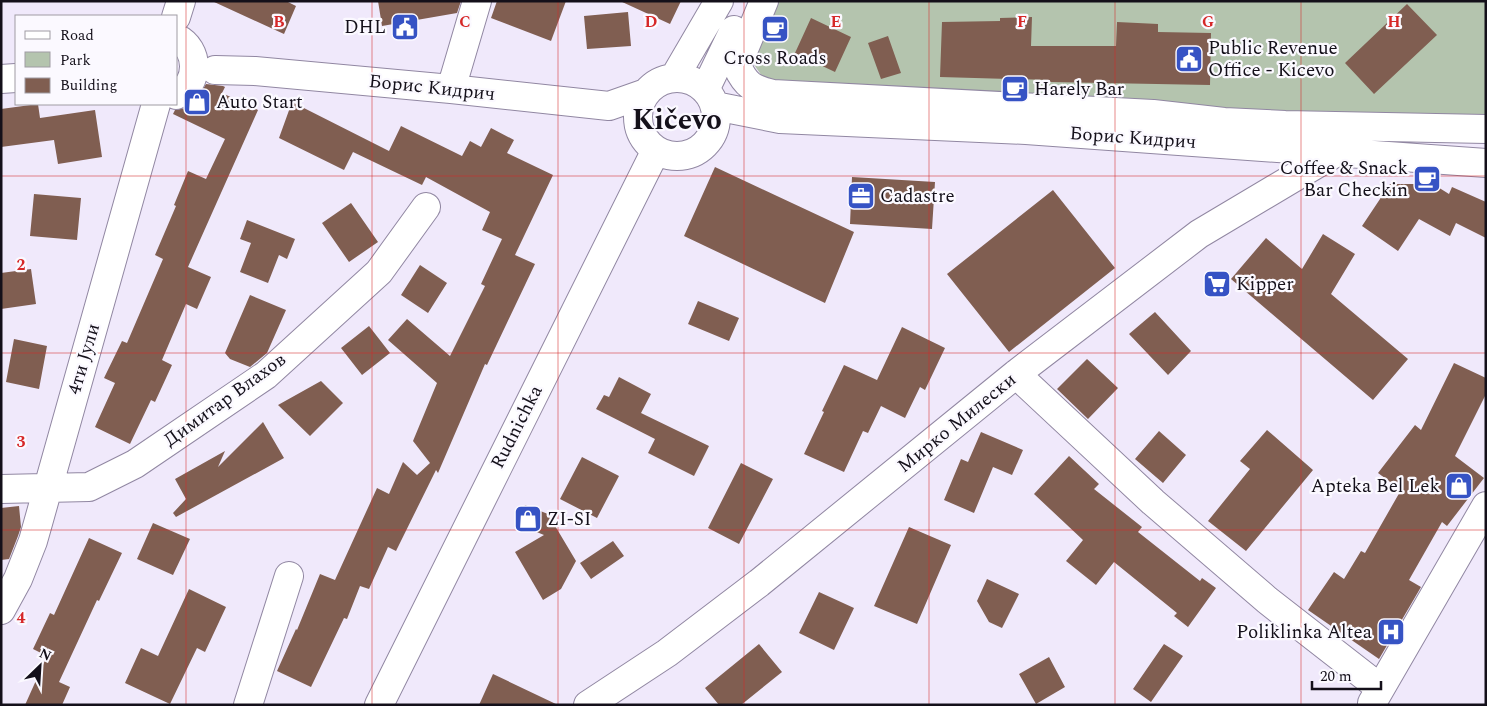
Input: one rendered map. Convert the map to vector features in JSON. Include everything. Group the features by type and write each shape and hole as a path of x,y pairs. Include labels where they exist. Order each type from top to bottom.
{"street":[{"path":"177,15 181,1"},
{"path":"451,89 477,1"},
{"path":"674,78 719,1"},
{"path":"609,106 657,147 683,155 703,147 710,138 712,108 749,1"},
{"path":"764,1 737,66 743,79 754,89 773,94 1153,114 1250,123 1486,129"},
{"path":"184,89 216,70 185,46"},
{"path":"184,89 195,69 185,46"},
{"name":"Борис Кидрич","path":"216,70 255,71 609,106 646,93"},
{"path":"1,79 15,78"},
{"path":"657,147 638,124 640,102 654,85 663,80 674,78 696,83 712,108"},
{"name":"4ти Јули","path":"1,610 21,571 32,541 156,105"},
{"name":"Борис Кидрич","path":"712,108 780,119 1026,130 1486,163"},
{"name":"Rudnichka","path":"379,705 657,147"},
{"name":"Rudnichka","path":"397,705 657,147"},
{"name":"Мирко Милески","path":"588,705 667,653 759,583 1016,374 1198,234 1335,153"},
{"name":"Димитар Влахов","path":"1,489 89,487 135,464 266,375 379,272 426,207"},
{"path":"1016,374 1153,502 1376,697 1483,519"},
{"path":"248,705 289,576"}],"green space":[{"path":"775,1 1486,1 1486,114 1425,114 1352,118 855,90 764,79 750,59"}],"building":[{"path":"212,1 286,1 296,6 284,34"},
{"path":"378,1 461,1 457,13 382,26"},
{"path":"497,1 566,1 551,41 491,18"},
{"path":"620,1 681,1 670,24"},
{"path":"1407,4 1437,35 1374,94 1345,63"},
{"path":"628,12 631,46 587,49 584,16"},
{"path":"1032,17 1031,46 1116,46 1117,22 1158,24 1158,32 1211,33 1210,85 1050,82 1050,80 940,77 942,22 1000,21 1000,18"},
{"path":"811,18 851,37 835,72 795,53"},
{"path":"888,36 901,73 881,79 868,43"},
{"path":"206,84 225,87 222,93 258,110 188,267 211,277 197,309 186,304 162,360 172,365 155,402 151,400 130,444 95,427 115,383 104,378 122,341 127,343 163,259 155,255 176,206 174,205 188,171 206,179 225,139 173,114 175,110 185,108 196,100"},
{"path":"292,102 389,151 401,126 462,156 470,141 481,147 491,128 514,140 507,153 553,175 515,255 535,264 487,365 485,364 438,473 436,470 396,551 388,547 369,589 360,586 347,619 344,618 311,687 277,671 297,630 320,574 335,580 377,488 389,494 403,462 417,475 430,463 413,441 437,383 388,340 407,319 450,356 485,286 481,284 502,239 482,230 490,212 426,177 422,185 353,152 344,170 279,138"},
{"path":"38,105 40,118 95,110 102,157 58,164 54,140 1,147 1,109"},
{"path":"715,167 854,232 825,303 684,236"},
{"path":"852,177 935,182 932,229 850,224"},
{"path":"1390,184 1433,184 1449,194 1452,187 1486,202 1486,238 1456,223 1450,236 1419,219 1398,251 1362,226"},
{"path":"1053,190 1115,268 1009,352 947,274"},
{"path":"34,194 81,198 77,240 30,236"},
{"path":"351,203 378,242 349,262 322,223"},
{"path":"247,220 295,239 287,259 279,255 268,283 240,272 251,243 240,239"},
{"path":"1323,234 1355,254 1331,294 1408,359 1373,400 1231,279 1266,238 1302,269"},
{"path":"420,265 447,283 428,313 401,295"},
{"path":"31,269 36,304 1,309 1,273"},
{"path":"250,295 286,310 267,353 250,367 230,359 225,353"},
{"path":"698,301 739,318 729,341 688,324"},
{"path":"1155,312 1191,351 1168,375 1129,334"},
{"path":"369,326 390,353 362,375 341,348"},
{"path":"902,327 945,348 925,390 920,387 905,418 881,406 868,433 863,431 844,472 804,454 844,365 877,380"},
{"path":"14,339 47,346 39,389 6,382"},
{"path":"1087,359 1118,388 1088,419 1057,389"},
{"path":"1454,363 1486,378 1486,394 1455,456 1484,478 1447,526 1442,522 1409,580 1421,587 1379,659 1308,610 1334,572 1344,579 1361,551 1365,553 1401,490 1378,473 1415,425 1421,430"},
{"path":"619,377 651,394 641,413 709,446 694,476 648,453 655,439 596,409 604,395 609,397"},
{"path":"321,381 343,403 310,436 278,405"},
{"path":"263,422 284,458 176,517 173,513 186,499 175,479 225,451 218,467"},
{"path":"1267,430 1313,470 1246,551 1208,521 1250,469 1240,461"},
{"path":"1159,431 1186,455 1163,483 1135,459"},
{"path":"981,432 1023,450 1012,475 993,467 974,513 944,500 961,459 968,462"},
{"path":"1069,456 1099,484 1094,489 1142,527 1138,532 1200,581 1202,578 1216,588 1188,627 1174,616 1177,613 1114,562 1096,585 1066,561 1083,540 1034,494"},
{"path":"582,457 619,476 597,518 560,499"},
{"path":"741,463 773,479 739,544 708,528"},
{"path":"525,505 548,514 576,561 561,589 543,600 515,552 544,535 517,524"},
{"path":"19,506 21,527 9,559 1,560 1,508"},
{"path":"153,523 190,539 173,575 137,559"},
{"path":"909,527 951,545 917,624 874,606"},
{"path":"89,538 122,553 99,601 97,600 59,682 70,687 62,705 25,705 47,656 33,649 50,613 54,615"},
{"path":"613,541 624,556 591,579 580,563"},
{"path":"987,579 1019,594 1002,628 989,622 977,601"},
{"path":"189,589 226,607 205,652 197,648 170,704 125,683 141,648 158,656"},
{"path":"819,592 854,608 834,650 799,633"},
{"path":"759,644 782,672 741,705 719,705 705,688"},
{"path":"1164,644 1183,656 1151,702 1133,689"},
{"path":"1049,657 1065,687 1036,704 1019,674"},
{"path":"493,674 558,705 479,705"}],"place":[{"name":"DHL","path":"405,27"},
{"name":"Cross Roads","path":"775,29"},
{"name":"Public Revenue Office - Kicevo","path":"1189,59"},
{"name":"Harely Bar","path":"1015,89"},
{"name":"Auto Start","path":"197,102"},
{"name":"Coffee & Snack Bar Checkin","path":"1427,179"},
{"name":"Cadastre","path":"861,196"},
{"name":"Kipper","path":"1217,284"},
{"name":"Apteka Bel Lek","path":"1459,486"},
{"name":"ZI-SI","path":"528,519"},
{"name":"Poliklinka Altea","path":"1391,632"}],"district":[{"name":"Kičevo","path":"677,120"}]}
